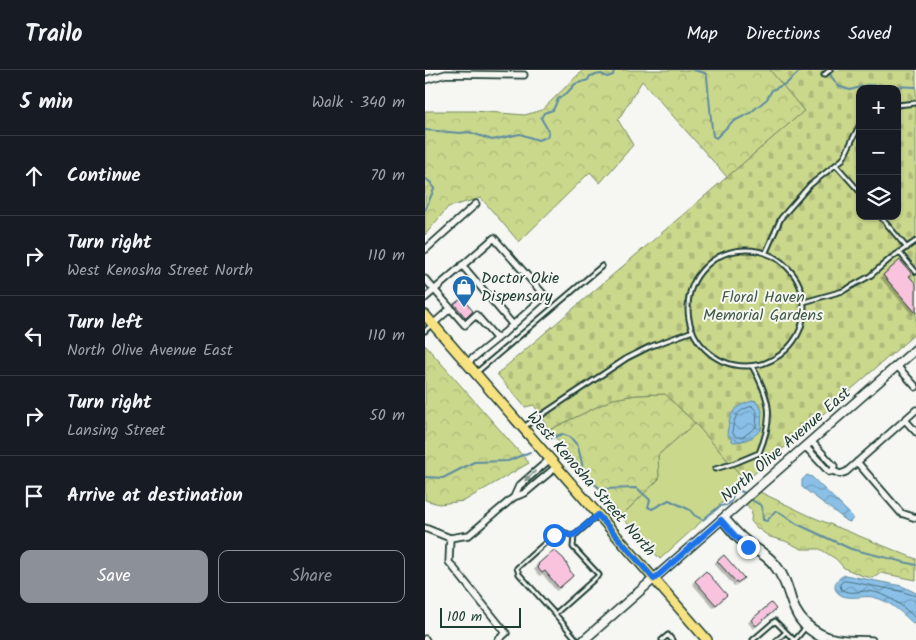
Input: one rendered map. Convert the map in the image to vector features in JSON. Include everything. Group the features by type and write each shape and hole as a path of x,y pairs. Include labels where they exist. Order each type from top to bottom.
{"main road":[{"name":"West Kenosha Street North","path":"425,315 707,640"}],"street":[{"path":"425,80 446,72 524,75"},
{"path":"425,250 475,204"},
{"path":"425,298 494,238 545,296 467,363"},
{"path":"462,265 513,325"},
{"path":"425,279 465,325 477,315 497,339"},
{"path":"433,324 451,308"},
{"name":"North Olive Avenue East","path":"584,640 916,349"},
{"path":"897,366 916,387"},
{"path":"808,444 821,464 829,472 833,471 843,474 916,410"},
{"path":"905,420 916,432"},
{"path":"808,444 827,458 834,466 833,471"},
{"path":"821,464 827,458"},
{"path":"514,497 519,486 550,459"},
{"path":"857,462 901,513 916,518"},
{"path":"425,528 449,538 469,535 514,497 525,493 556,467"},
{"path":"723,518 745,539 762,549 777,563 788,581 797,609 807,626 824,640"},
{"path":"449,538 449,562 506,633 498,640"},
{"path":"807,626 826,636 845,640 872,640"}],"lane":[{"path":"825,74 830,70"},
{"path":"901,104 916,103"},
{"path":"766,252 781,218 809,185 843,159 857,130"},
{"path":"836,165 856,188"},
{"path":"884,220 907,248"},
{"path":"805,302 843,291 870,276 916,240"},
{"path":"749,250 766,252 780,260 792,272 801,288 805,302 801,330 795,341 776,358 752,366 734,365 717,358 703,347 693,331 689,317 688,302 691,288 698,275 708,264 720,256 734,251 749,250"},
{"path":"899,252 916,272"},
{"path":"475,373 602,266"},
{"path":"425,330 433,324"},
{"path":"523,428 627,358 649,347 693,331"},
{"path":"715,469 759,453 766,435 770,416 767,398 752,366"},
{"path":"555,614 599,575 573,547 573,536 598,515"},
{"path":"573,536 563,532 554,535 517,568 519,574 577,640"},
{"path":"753,640 775,621 794,640 807,626"},
{"path":"777,640 786,632"},
{"path":"662,640 668,635 672,640"}],"green space":[{"path":"583,70 770,70 804,111 727,177 642,81 618,120 633,145 600,183 590,172 519,242 481,198 448,207 425,235 425,111 474,111 525,115 542,110"},
{"name":"Floral Haven Memorial Gardens","path":"770,70 916,70 916,333 746,481 695,423 665,394 636,395 613,399 549,430 534,405 525,407 497,374 804,111"},
{"path":"425,345 529,463 464,501 439,504 425,500"},
{"path":"665,394 695,423 658,455 659,479 621,516 549,430 613,399 636,395"},
{"path":"695,423 746,481 660,559 621,516 659,479 658,455"},
{"path":"760,492 810,516 916,559 916,580 881,573 873,578 863,576 844,568 836,559 820,549 802,549 785,541 770,537 751,521 752,511 746,504"}],"water":[{"path":"755,400 762,410 761,430 749,439 733,442 727,433 732,414 737,407"},
{"path":"807,475 812,477 851,515 853,518 850,522 802,487 802,480"},
{"path":"845,575 902,586 916,593 916,626 896,608 879,599 873,597 845,597 838,593 835,588 836,582"}],"building":[{"path":"900,260 912,274 909,276 916,284 916,313 883,275"},
{"name":"Doctor Okie Dispensary","path":"462,298 473,311 466,318 454,304"},
{"path":"554,550 564,559 573,576 559,588 545,571 542,573 537,567"},
{"path":"724,555 744,578 737,583 717,561"},
{"path":"706,571 727,595 716,605 695,581"},
{"path":"771,603 776,609 756,626 751,620"}],"waterway":[{"path":"425,130 469,132 492,140 520,134 538,140 547,137 549,132 541,118 544,113 553,110 558,99 575,84 588,80 590,76 601,74 607,77 613,75 614,70"},
{"path":"693,70 705,73 707,77 713,136 716,138 732,122 750,113 767,99 772,90 787,83 801,70"},
{"path":"827,70 838,86 850,90 867,85 916,87"},
{"path":"425,178 434,189 425,210"},
{"path":"547,440 562,434 570,437 578,446 585,477 601,489 637,488 650,500 648,507 652,509 669,500 690,510 694,515 703,520 720,506 729,503 735,491 738,490 745,493"},
{"path":"425,477 443,478 474,462 508,461 530,452"},
{"path":"750,499 762,506 763,520 767,521 775,511 797,524 851,549 916,565"}],"place":[{"name":"Doctor Okie Dispensary","path":"464,308"}],"route":[{"path":"554,535 563,532 573,536 598,515 654,579 721,520 748,547"}]}
